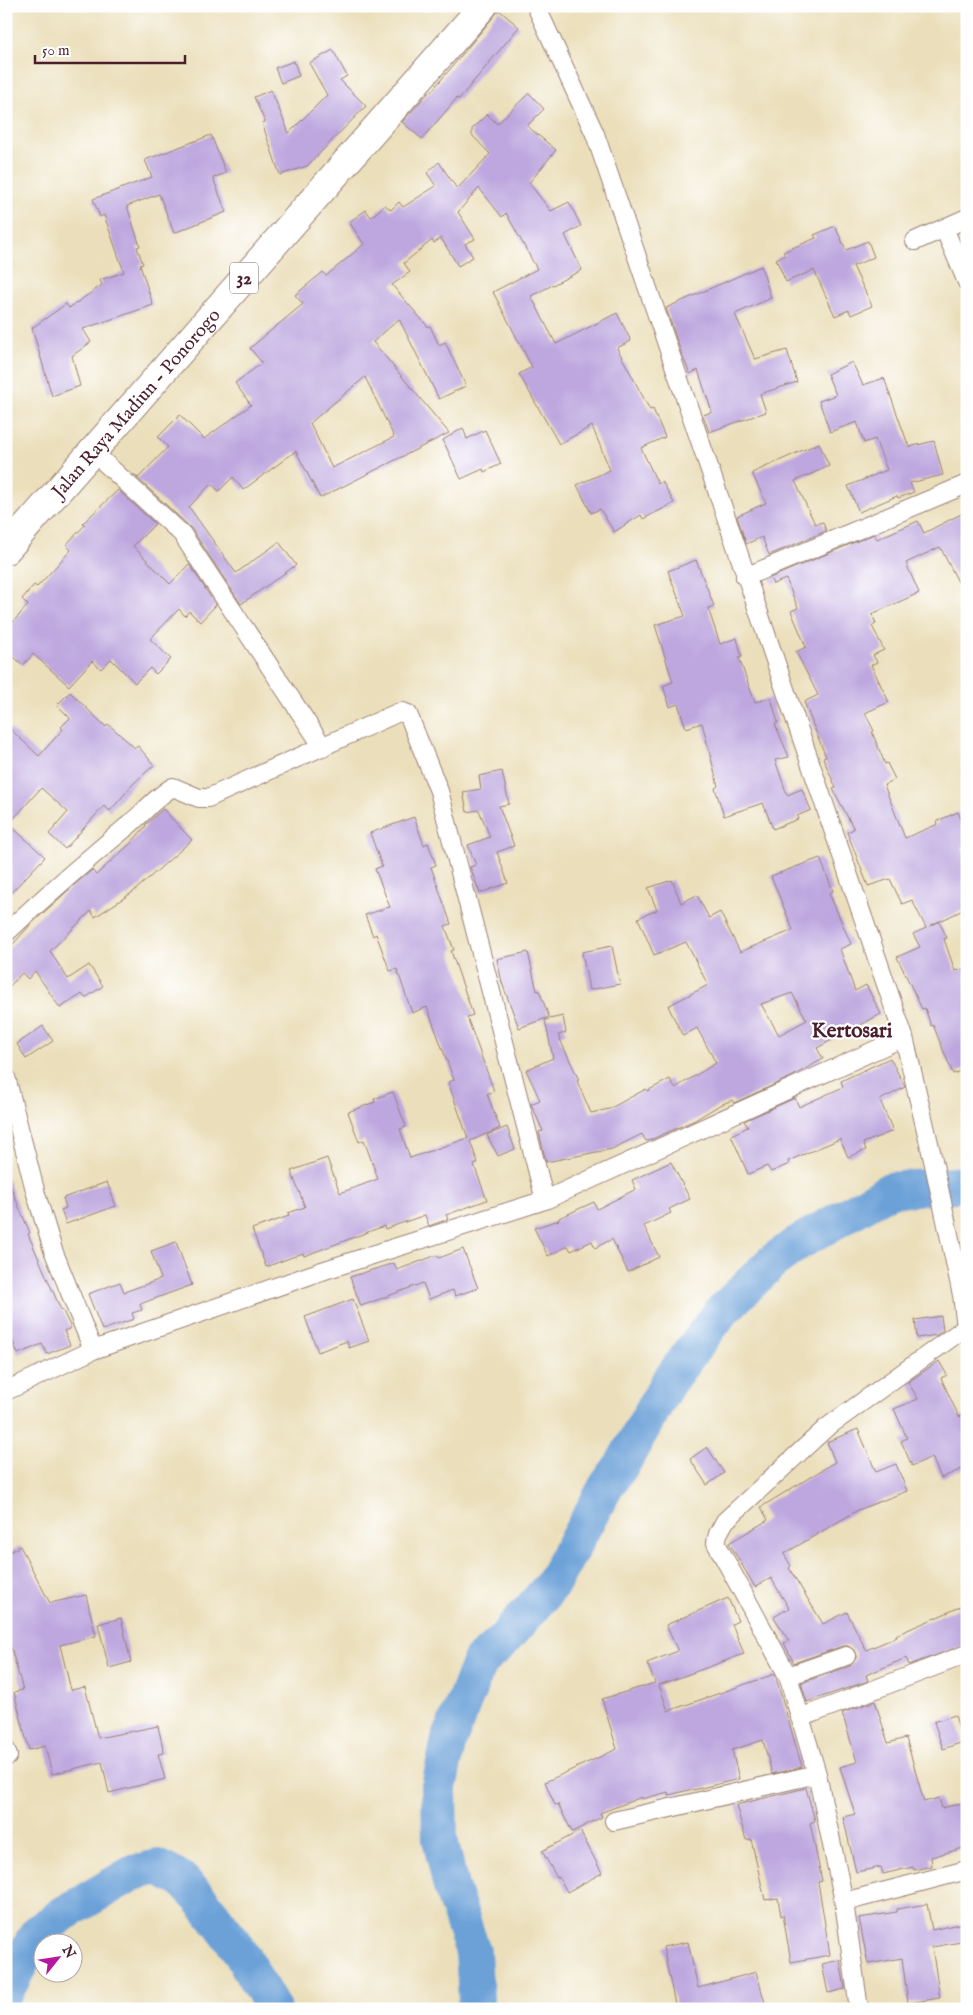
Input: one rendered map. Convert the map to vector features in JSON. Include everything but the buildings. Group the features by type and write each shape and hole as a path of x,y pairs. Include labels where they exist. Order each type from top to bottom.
{"highway":[{"name":"Jalan Raya Madiun - Ponorogo","path":"6,550 482,6"}],"street":[{"path":"536,6 595,134 745,577 904,1037 962,1295 966,1327 826,1428 725,1522 718,1534 716,1543 788,1676 817,1774 844,1902 858,2009"},
{"path":"915,241 967,218"},
{"path":"944,228 967,282"},
{"path":"92,451 182,534 323,747"},
{"path":"745,577 967,484"},
{"path":"6,933 56,886 140,816 166,790 173,786 198,798 208,798 397,713 403,712 408,714 439,791 546,1200"},
{"path":"6,1391 93,1350 325,1270 546,1200 904,1037"},
{"path":"6,1077 36,1194 53,1250 93,1350"},
{"path":"800,1718 967,1654"},
{"path":"788,1676 846,1656"},
{"path":"614,1821 817,1774"},
{"path":"844,1902 967,1870"}],"waterway":[{"path":"474,2009 476,2000 473,1952 451,1887 440,1839 439,1787 449,1740 480,1661 499,1645 551,1586 607,1485 623,1463 667,1384 720,1313 772,1262 798,1243 890,1190 967,1184"},
{"path":"6,1991 37,1933 63,1914 133,1873 158,1867 183,1881 203,1902 236,1945 273,2009"}],"district":[{"name":"Kertosari","path":"852,1030"}]}
